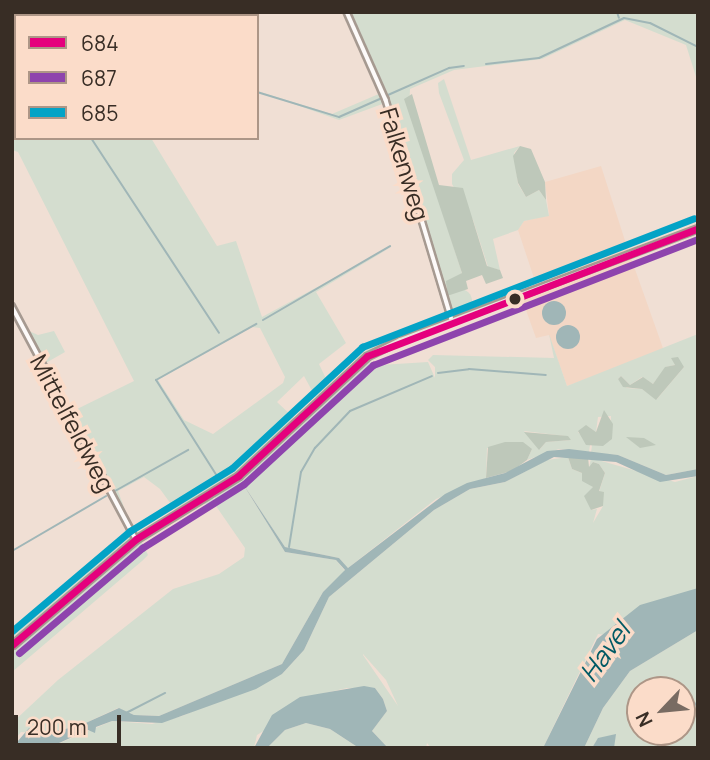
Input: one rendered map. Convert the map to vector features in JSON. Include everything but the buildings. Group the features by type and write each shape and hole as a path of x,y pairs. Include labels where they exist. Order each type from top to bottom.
{"main road":[{"path":"12,645 136,539 238,475 360,361 452,320 698,228"}],"street":[{"name":"Falkenweg","path":"347,12 386,100 452,320"},
{"name":"Mittelfeldweg","path":"12,306 136,539"}],"shaded area":[{"path":"601,166 628,250 536,284 518,230 524,221 549,215 545,182"},
{"path":"631,258 664,351 567,386 549,335 536,338 522,299"}],"green space":[{"path":"12,12 52,14 14,14 14,140 152,140 217,246 236,241 262,317 393,246 316,292 346,343 319,364 329,385 316,398 304,376 277,402 295,419 232,477 176,511 160,489 144,477 118,491 132,529 69,413 134,381 18,152 12,150","holes":["252,327 260,328 285,377 283,383 213,434 184,420 158,380"]},
{"path":"349,12 698,12 698,83 686,45 625,20 542,59 454,70 410,89 409,108 462,273 444,287 385,93"},
{"path":"444,79 471,160 520,146 514,153 518,184 526,197 539,190 546,200 549,216 524,221 518,230 493,239 500,270 488,267 473,220 452,184 452,174 464,160 439,93 438,83"},
{"path":"259,92 332,114 381,93 385,103 339,120"},
{"path":"412,94 439,185 463,188 487,266 500,270 503,278 486,284 482,275 466,281 468,289 447,296 446,281 462,273 404,99"},
{"path":"520,146 531,149 545,182 546,200 539,190 526,197 518,183 513,156"},
{"path":"460,289 469,292 472,301 469,310 460,313 451,310 448,301 451,292"},
{"path":"12,299 29,331 38,335 54,331 65,352 44,364"},
{"path":"449,314 446,320 356,362 352,353"},
{"path":"549,334 567,386 698,334 698,469 666,475 618,455 591,453 592,445 610,441 611,416 598,417 596,432 587,426 578,432 590,445 589,452 559,449 527,460 532,449 487,448 486,478 436,499 348,568 339,558 285,547 243,484 285,552 336,560 345,571 323,592 282,664 159,716 134,715 118,708 79,726 41,734 21,732 12,743 12,723 58,680 173,589 219,574 244,557 245,548 216,506 201,503 141,540 148,555 12,672 12,647 139,538 209,495 215,500 215,493 366,360 380,365 428,362 435,378 435,367 428,360 433,355 554,358","holes":["672,358 684,367 657,399 642,389 627,388 618,379 621,376 630,385 642,377 653,384 666,367 675,365","524,431 565,436 571,440 546,442 540,449"]},
{"path":"678,357 684,367 656,400 642,389 623,387 618,379 621,376 630,385 643,377 653,384 665,367 675,365 671,358"},
{"path":"604,410 613,424 612,439 603,446 586,445 578,431 586,425 596,432"},
{"path":"524,432 568,436 571,440 546,442 539,450"},
{"path":"626,437 644,438 656,445 640,448"},
{"path":"505,442 523,442 532,449 527,460 512,471 486,478 488,447"},
{"path":"568,457 572,469 582,473 593,487 591,510 597,509 593,523 603,506 599,492 605,473 599,464 593,462 589,468 591,458 675,482 698,476 698,588 637,611 607,635 598,634 543,748 431,748 427,743 426,748 388,748 372,731 387,711 383,699 375,688 347,688 325,693 257,735 254,748 48,748 112,721 152,724 182,716 282,674 304,650 329,597 434,510 470,489 505,482 547,460","holes":["363,654 386,680 398,706"]},
{"path":"568,457 588,457 589,467 593,462 599,464 605,473 599,491 604,492 603,506 591,510 584,496 593,487 582,481 582,473 572,469"},
{"path":"126,525 131,540 12,642 12,634 123,538"},
{"path":"698,630 698,748 614,748 598,739 592,748 584,748 603,708 626,676 626,746 696,746 696,676 626,676 630,671"},
{"path":"306,723 330,729 359,748 267,748 285,730"}],"water":[{"path":"549,301 559,301 566,308 566,318 559,325 549,325 542,318 542,308"},
{"path":"563,325 573,325 580,332 580,342 573,349 563,349 556,342 556,332"},
{"path":"569,449 618,455 666,475 698,469 698,476 660,482 616,462 554,457 505,482 470,489 434,510 329,597 304,650 282,674 256,689 162,723 112,721 96,727 95,733 88,730 48,748 12,748 29,728 41,734 79,726 119,708 134,715 159,716 282,664 323,592 345,570 336,560 285,552 243,484 285,547 339,558 348,568 445,494 467,483 505,473 547,451"},
{"name":"Havel","path":"698,588 698,630 630,671 603,708 584,748 543,748 597,639 640,605"},
{"path":"364,686 375,688 383,699 387,711 372,731 388,748 359,748 330,729 306,723 285,730 267,748 254,748 272,715 300,697"},
{"path":"616,734 614,748 592,748 598,738"}],"waterway":[{"path":"617,12 619,18"},
{"path":"486,64 539,58 624,18 650,23 698,47"},
{"path":"388,95 449,68 464,66"},
{"path":"259,93 339,117 382,98"},
{"path":"92,140 219,333"},
{"path":"263,320 390,246"},
{"path":"223,474 217,476 156,380 256,324"},
{"path":"438,373 469,369 546,375"},
{"path":"289,547 301,472 315,448 350,411 432,376"},
{"path":"115,491 188,450"},
{"path":"12,551 106,496"},
{"path":"126,713 165,693"}],"transit line":[{"name":"685","path":"12,631 130,531 232,468 362,347 694,218"},
{"name":"684","path":"12,645 136,539 238,476 367,356 698,228"},
{"name":"687","path":"19,653 142,548 244,484 373,365 698,239"}]}
